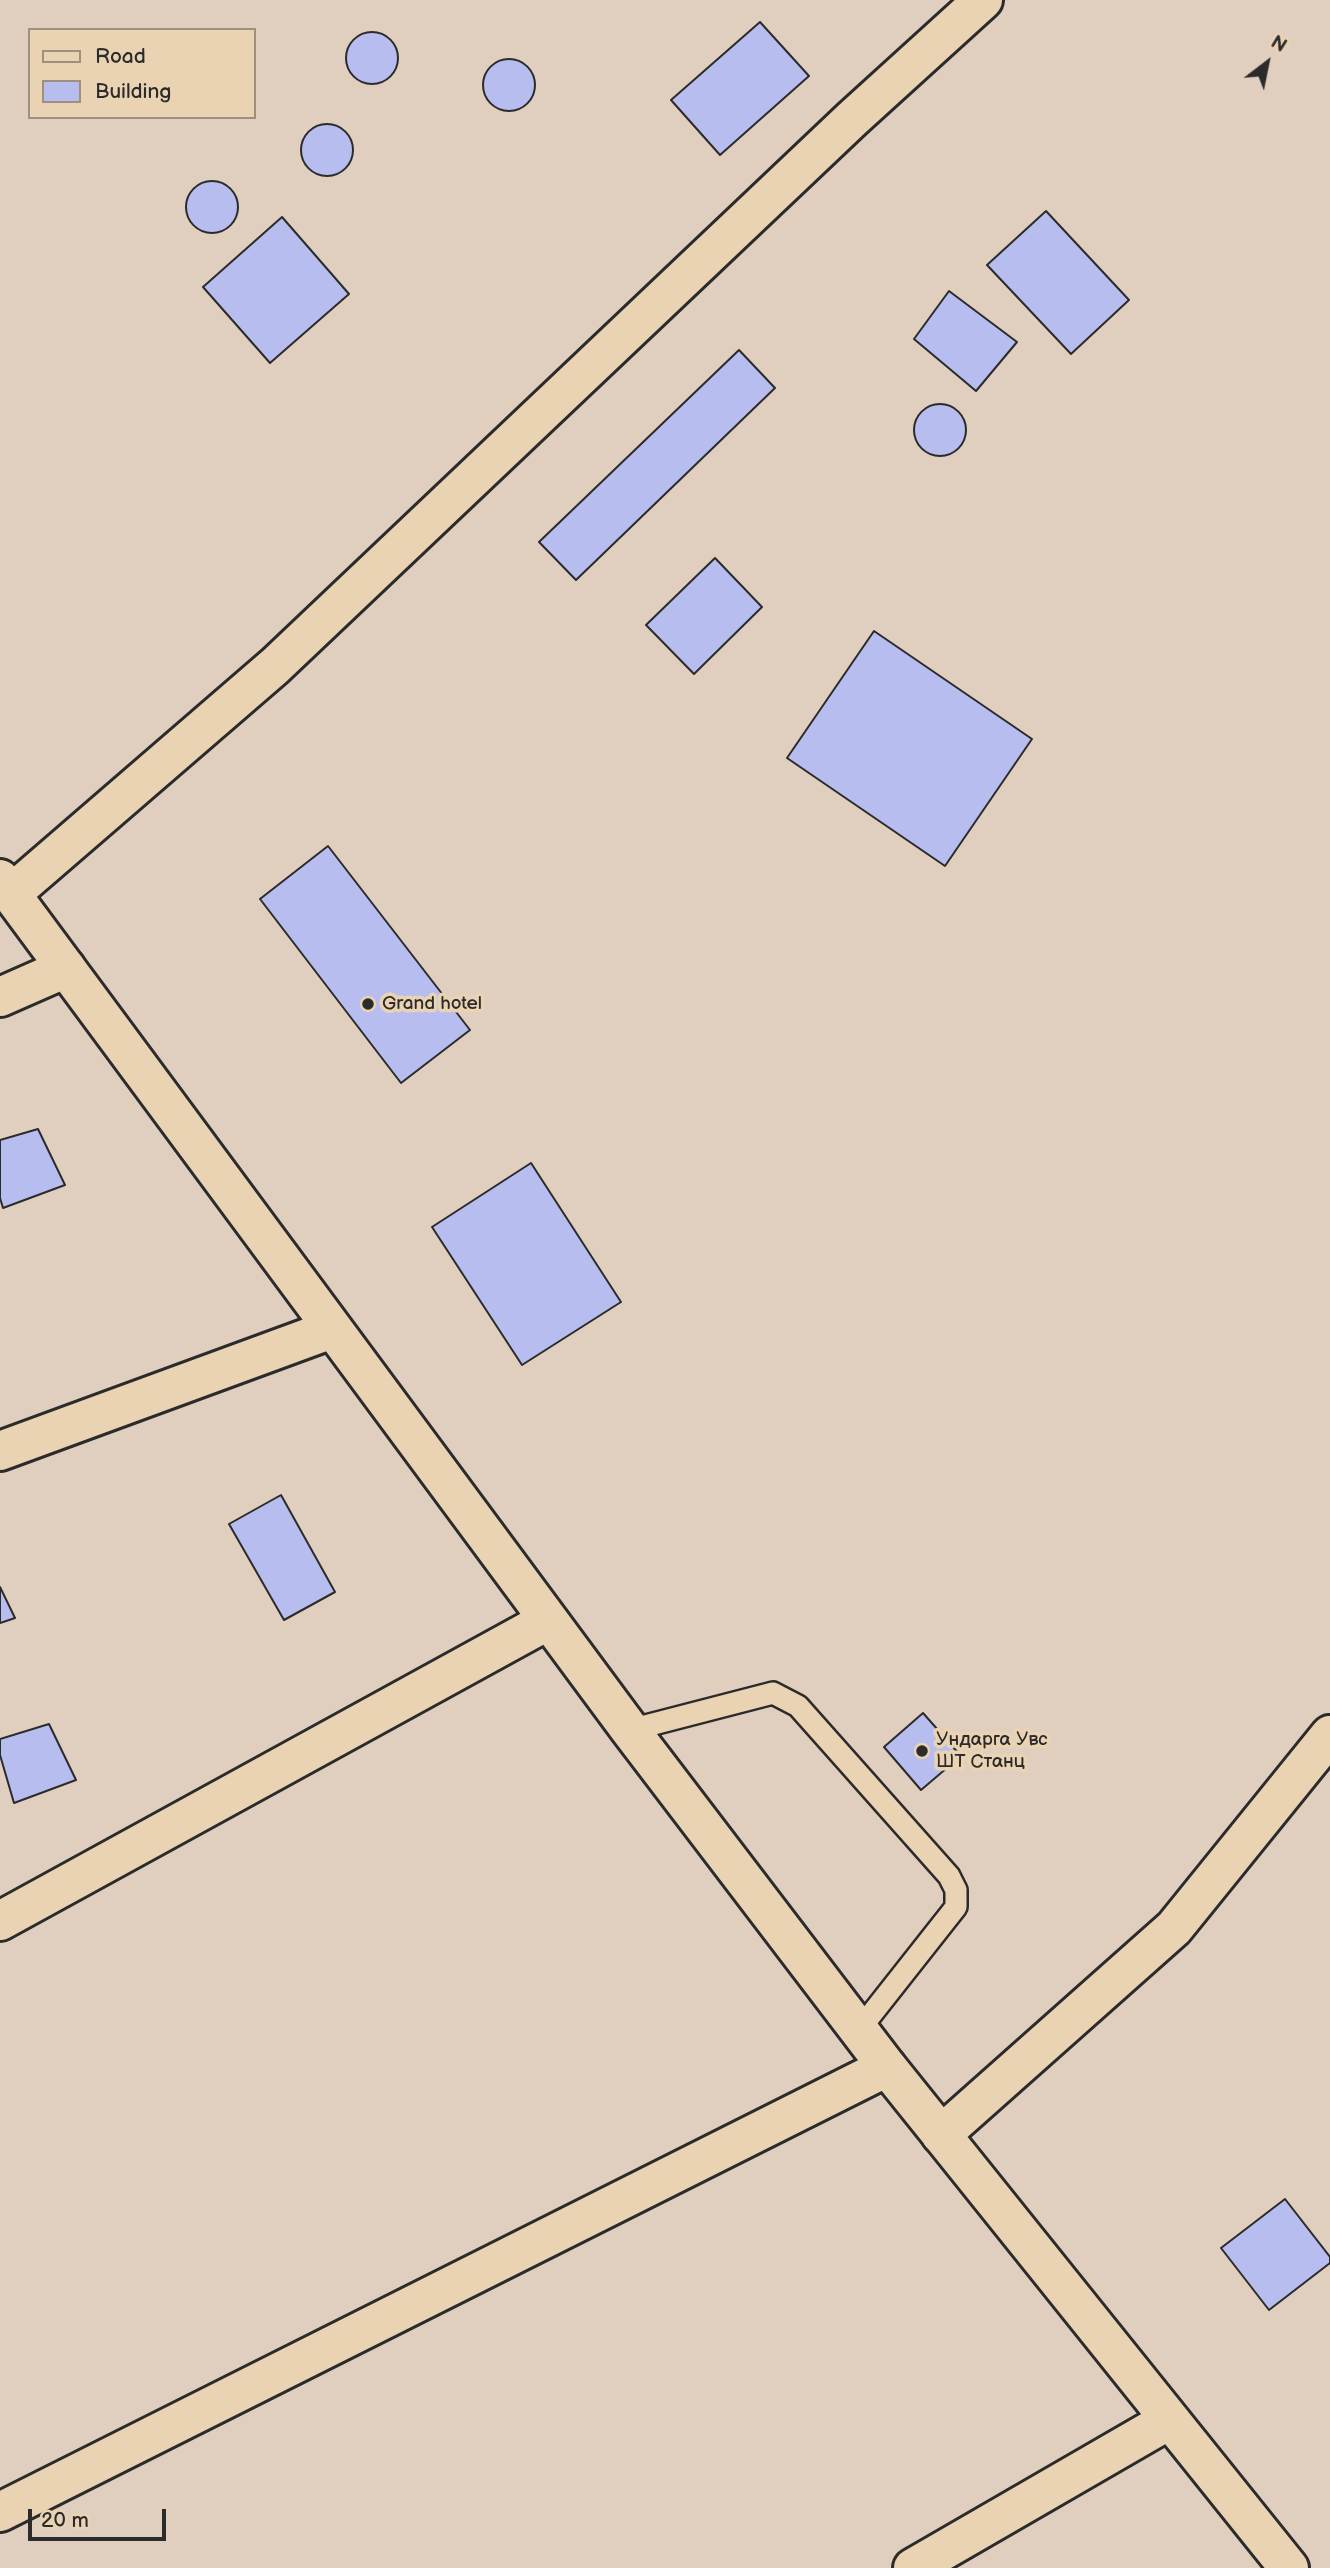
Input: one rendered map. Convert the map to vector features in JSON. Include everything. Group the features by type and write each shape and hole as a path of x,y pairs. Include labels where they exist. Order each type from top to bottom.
{"street":[{"path":"983,0 852,119 275,666 6,887 547,1621 887,2067 1289,2568"},
{"path":"0,997 66,968"},
{"path":"0,1451 332,1329"},
{"path":"0,1922 547,1621"},
{"path":"941,2135 1174,1928 1330,1735"},
{"path":"0,2512 887,2067"},
{"path":"913,2568 1169,2420"}],"lane":[{"path":"630,1730 773,1693 784,1697 798,1706 949,1876 956,1890 956,1907 859,2030"}],"building":[{"path":"760,22 809,76 720,155 671,100"},
{"path":"372,32 382,34 390,40 396,48 396,68 390,76 382,82 372,84 362,82 354,76 348,68 346,58 348,48 354,40 362,34"},
{"path":"509,59 519,61 527,67 533,75 533,95 527,103 519,109 509,111 499,109 491,103 485,95 483,85 485,75 491,67 499,61"},
{"path":"327,124 337,126 345,132 351,140 351,160 345,168 337,174 327,176 317,174 309,168 303,160 301,150 303,140 309,132 317,126"},
{"path":"212,181 222,183 230,189 236,197 236,217 230,225 222,231 212,233 202,231 194,225 188,217 186,207 188,197 194,189 202,183"},
{"path":"1046,211 1129,300 1071,354 987,265"},
{"path":"282,217 349,294 270,363 203,287"},
{"path":"949,291 1017,342 976,391 914,339"},
{"path":"739,350 775,388 576,580 539,542"},
{"path":"940,404 950,406 958,412 964,420 964,440 958,448 950,454 940,456 930,454 922,448 916,440 914,430 916,420 922,412 930,406"},
{"path":"715,558 762,607 694,674 646,625"},
{"path":"874,631 1032,739 945,866 787,758"},
{"path":"328,846 470,1030 401,1083 260,899"},
{"path":"38,1129 65,1185 3,1208 0,1198 0,1140"},
{"path":"531,1163 621,1302 522,1365 432,1227"},
{"path":"281,1495 335,1592 284,1620 229,1524"},
{"path":"0,1587 15,1618 0,1623"},
{"name":"Ундарга Увс ШТ Станц","path":"923,1713 961,1756 921,1790 884,1747"},
{"path":"49,1724 76,1780 14,1803 0,1755 0,1739"},
{"path":"1285,2199 1330,2257 1330,2263 1269,2310 1221,2248"}],"place":[{"name":"Grand hotel","path":"368,1004"},
{"name":"Ундарга Увс ШТ Станц","path":"922,1751"}]}
